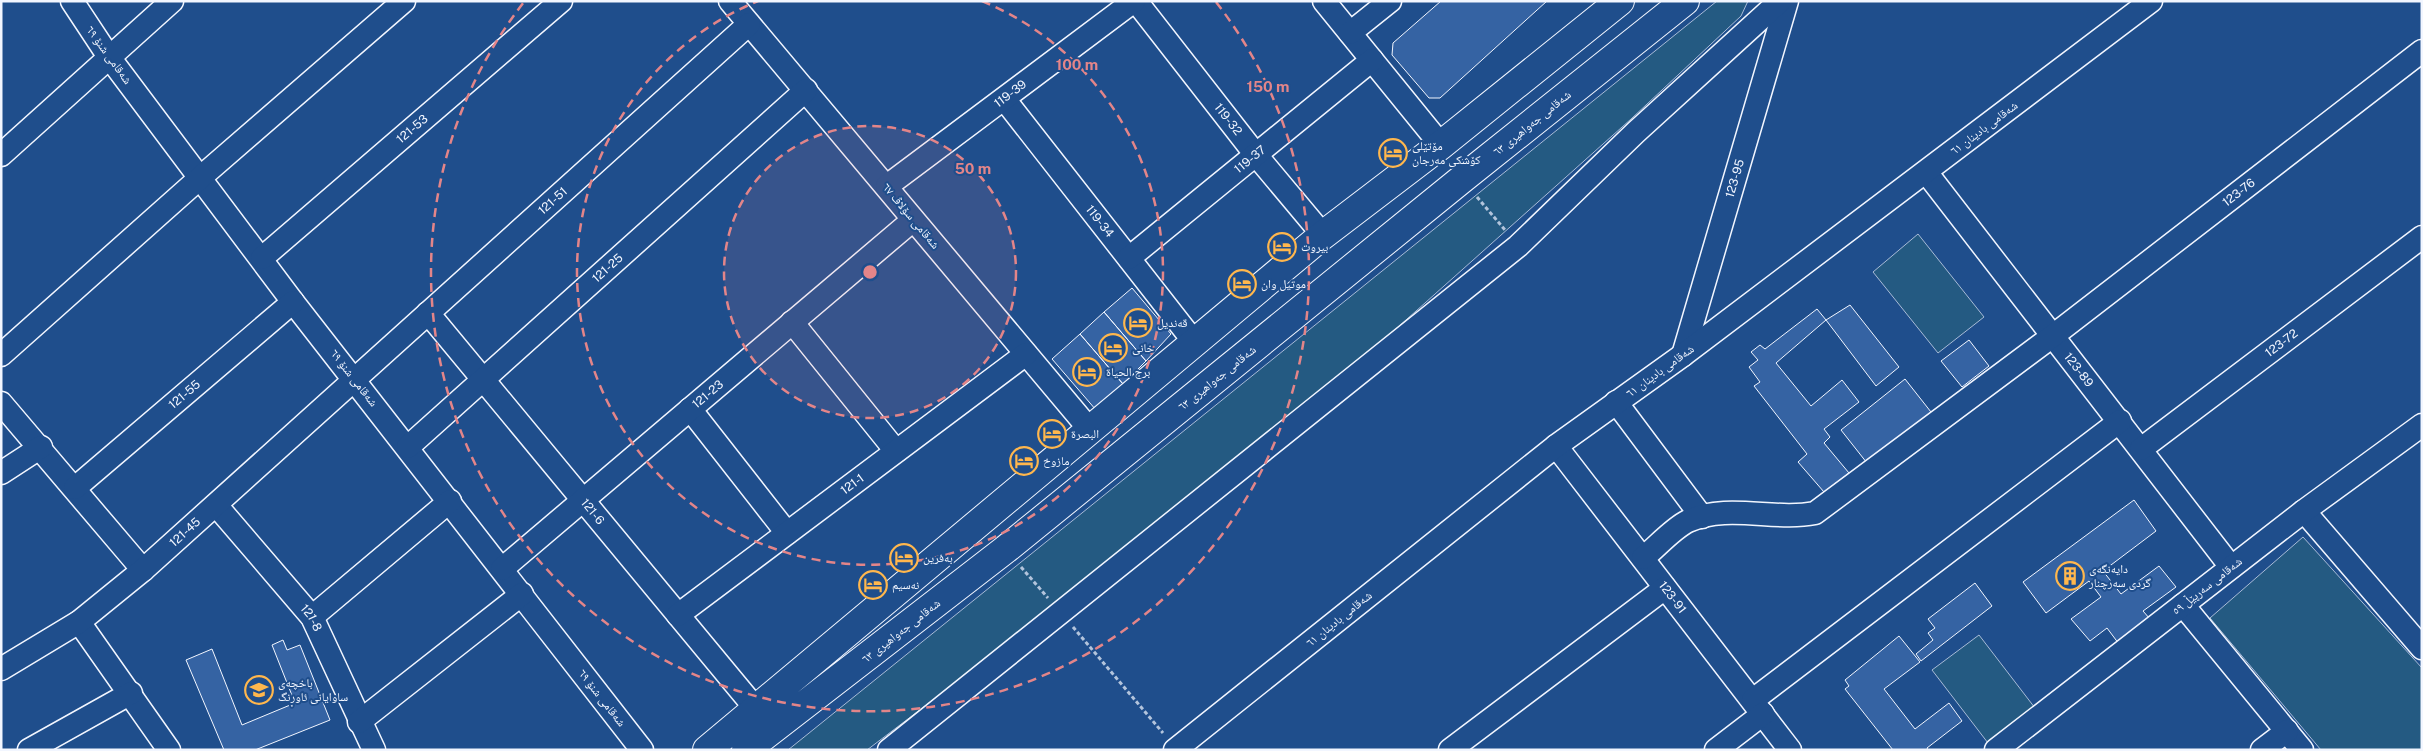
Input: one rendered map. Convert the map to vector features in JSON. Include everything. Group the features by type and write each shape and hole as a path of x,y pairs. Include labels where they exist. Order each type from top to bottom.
{"main road":[{"name":"شەقامی جەواهیری ٦٣","path":"746,750 1006,550 1462,179 1685,1"},
{"path":"707,750 1323,236 1441,145 1607,5"}],"street":[{"name":"شەقامی شنۆ ٦٩","path":"72,1 109,57 262,258 293,302 356,379 642,750"},
{"path":"1,155 172,1"},
{"path":"1,355 201,177 404,1"},
{"name":"121-53","path":"262,258 561,1"},
{"name":"شەقامی سۆلاڤ ٦٧","path":"730,1 887,186 913,220 988,305 1026,354 1091,431"},
{"name":"119-39","path":"887,186 1005,100 1135,1"},
{"name":"119-32","path":"1135,1 1256,155 1323,236"},
{"path":"1324,1 1441,145"},
{"path":"1350,34 1390,1"},
{"path":"889,750 1518,246 1636,132 1780,1"},
{"name":"123-95","path":"1683,355 1787,1"},
{"name":"شەقامی بادینان ٦١","path":"1176,749 1556,446 1683,355 2151,1"},
{"name":"121-51","path":"356,379 749,24"},
{"name":"123-76","path":"1643,558 1687,522 1714,513 1800,516 1815,513 2054,335 2422,51"},
{"name":"119-37","path":"1129,258 1372,60"},
{"name":"121-25","path":"408,447 806,90"},
{"name":"119-34","path":"1005,100 1195,343"},
{"name":"123-89","path":"1926,172 2054,335 2231,567"},
{"name":"121-23","path":"502,569 913,220"},
{"name":"123-72","path":"2141,449 2422,237"},
{"name":"121-55","path":"75,488 293,302"},
{"name":"121-6","path":"428,313 756,709"},
{"path":"792,322 896,451"},
{"name":"121-1","path":"678,615 1026,354"},
{"name":"121-45","path":"1,669 79,622 143,570 356,379"},
{"path":"1616,402 1702,517"},
{"path":"1,403 143,570"},
{"path":"690,410 788,533"},
{"path":"1716,750 1758,707 2120,421"},
{"name":"شەقامی سەرپێڵ ٥٩","path":"1996,750 2304,511 2422,425"},
{"name":"123-91","path":"1556,446 1790,750"},
{"path":"1,474 40,447"},
{"path":"312,618 450,501"},
{"name":"121-8","path":"216,505 312,618 359,722 374,750"},
{"path":"2304,511 2417,634"},
{"path":"1450,750 1665,588"},
{"path":"359,722 522,594"},
{"path":"2183,605 2302,750"},
{"path":"79,622 130,693 163,748"},
{"path":"29,750 130,693"},
{"path":"2262,750 2287,731"}],"path":[{"path":"1462,179 1518,246"},
{"path":"1006,550 1176,749"}],"shaded area":[{"path":"1717,1 1748,1 1741,16 1631,119 1388,336 1087,583 867,750 788,750"},
{"path":"1918,234 1984,317 1938,353 1873,272"},
{"path":"2303,537 2422,668 2422,750 2321,750 2210,618"},
{"path":"1979,635 2035,708 1988,743 1932,670"}],"building":[{"path":"1441,1 1547,1 1440,98 1429,98 1392,55 1393,43"},
{"name":"قەندیل","path":"1132,288 1171,334 1146,361 1104,312"},
{"path":"1850,305 1899,367 1876,386 1826,320"},
{"path":"1817,309 1826,320 1776,363 1811,406 1842,380 1859,402 1824,429 1830,437 1824,443 1849,473 1824,492 1798,462 1807,454 1754,386 1760,382 1749,367 1758,360 1751,352 1760,345 1765,349"},
{"name":"خانی","path":"1104,312 1146,361 1123,384 1080,334"},
{"name":"برج الحياة","path":"1080,334 1123,384 1096,410 1052,359"},
{"path":"1969,340 1989,366 1962,387 1941,361"},
{"path":"1905,379 1931,412 1867,463 1841,430"},
{"name":"دایەنگەی گردی سەرچنار","path":"2134,500 2156,531 2103,571 2121,594 2159,566 2176,587 2143,611 2150,619 2119,644 2107,628 2090,641 2071,619 2101,597 2089,581 2046,613 2023,582"},
{"path":"1975,583 1992,606 1921,661 1916,654 1933,640 1928,633 1935,628 1928,619"},
{"path":"1899,636 1920,662 1884,689 1915,729 1949,703 1962,721 1927,748 1928,750 1893,750 1845,689 1849,686 1845,680"},
{"path":"283,640 287,650 300,645 330,720 255,750 224,750 186,660 212,649 242,725 295,703 272,645"}],"place":[{"name":"مۆتێلی کۆشکی مەرجان","path":"1393,153"},
{"name":"بیروت","path":"1282,247"},
{"name":"موتيل وان","path":"1242,284"},
{"name":"قەندیل","path":"1138,323"},
{"name":"خانی","path":"1113,348"},
{"name":"برج الحياة","path":"1087,372"},
{"name":"البصرة","path":"1052,434"},
{"name":"مازوخ","path":"1024,461"},
{"name":"بەفرین","path":"904,558"},
{"name":"دایەنگەی گردی سەرچنار","path":"2070,576"},
{"name":"نەسیم","path":"873,585"},
{"name":"باخچەی ساوایانی ئاوڕنگ","path":"259,690"}]}
